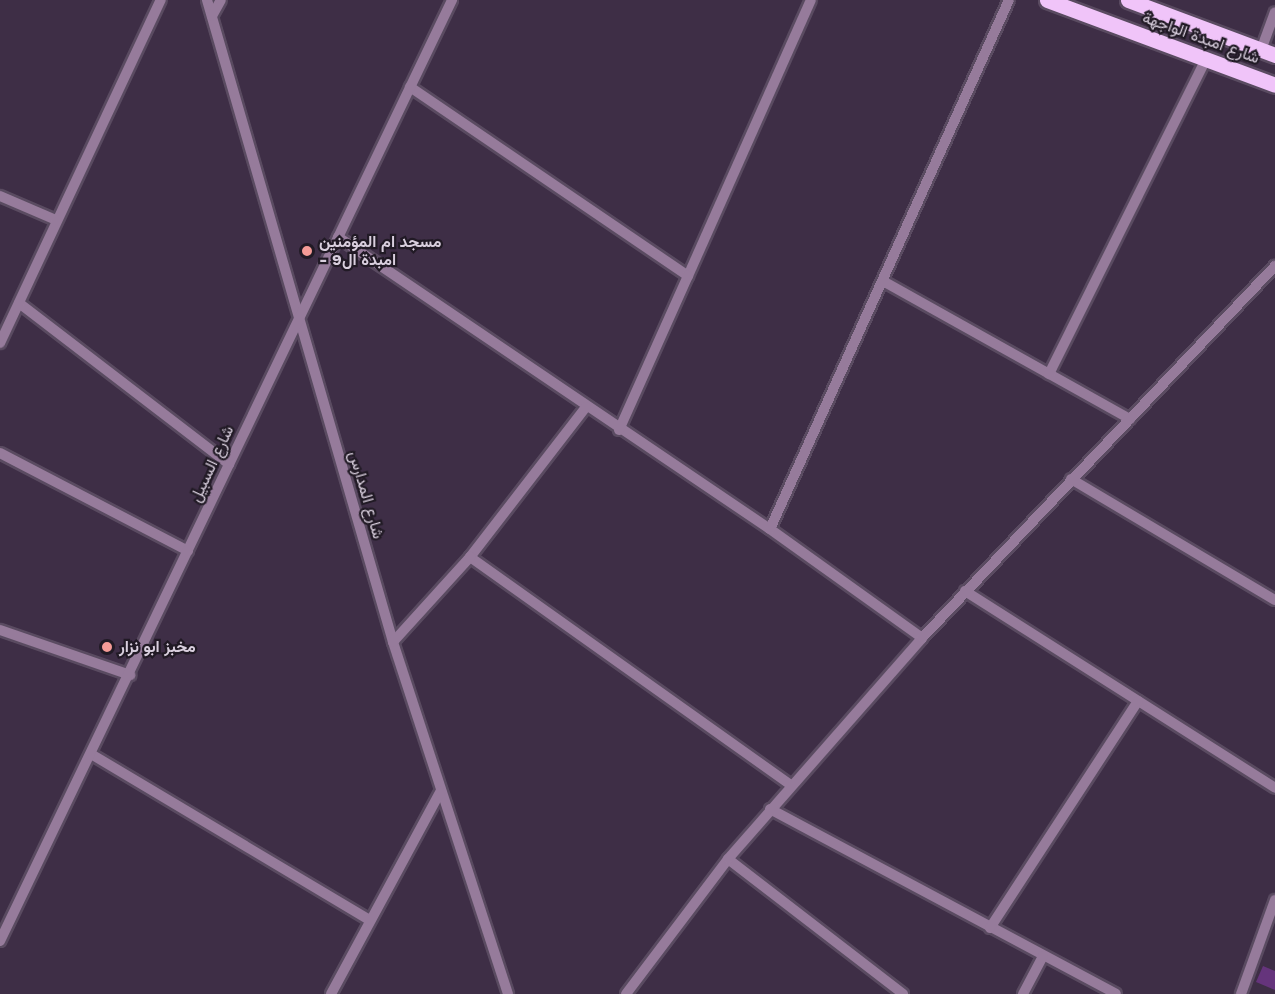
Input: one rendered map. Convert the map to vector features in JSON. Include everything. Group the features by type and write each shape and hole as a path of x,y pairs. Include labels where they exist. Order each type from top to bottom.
{"main road":[{"name":"شارع امبدة الواجهة","path":"1047,0 1275,85"},
{"name":"شارع امبدة الواجهة","path":"1128,0 1268,53"}],"street":[{"path":"0,343 161,0"},
{"name":"شارع المدارس","path":"207,0 393,642 440,792 508,994"},
{"path":"212,16 221,0"},
{"name":"شارع السبيل","path":"0,941 130,675 298,314 338,237 452,0"},
{"path":"619,430 812,0"},
{"path":"770,529 1009,0"},
{"path":"1268,53 1275,12"},
{"path":"1049,374 1206,59"},
{"path":"410,87 687,276"},
{"path":"0,195 56,220"},
{"path":"338,237 619,430 770,529 922,638"},
{"path":"626,994 728,859 922,638 1275,266"},
{"path":"883,281 1130,419"},
{"path":"19,303 229,464"},
{"path":"393,642 470,557 586,407"},
{"path":"0,453 188,551"},
{"path":"1071,479 1275,600"},
{"path":"470,557 791,785"},
{"path":"965,591 1275,788"},
{"path":"0,630 130,675"},
{"path":"990,928 1138,701"},
{"path":"92,754 369,920"},
{"path":"331,994 440,792"},
{"path":"770,809 1116,994"},
{"path":"728,859 903,994"},
{"path":"1241,994 1275,900"},
{"path":"1023,994 1043,956"}],"building":[{"path":"1263,966 1275,971 1275,990 1256,982"}],"place":[{"name":"مسجد ام المؤمنين - امبدة ال9","path":"307,251"},
{"name":"مخبز ابو نزار","path":"107,647"}]}
